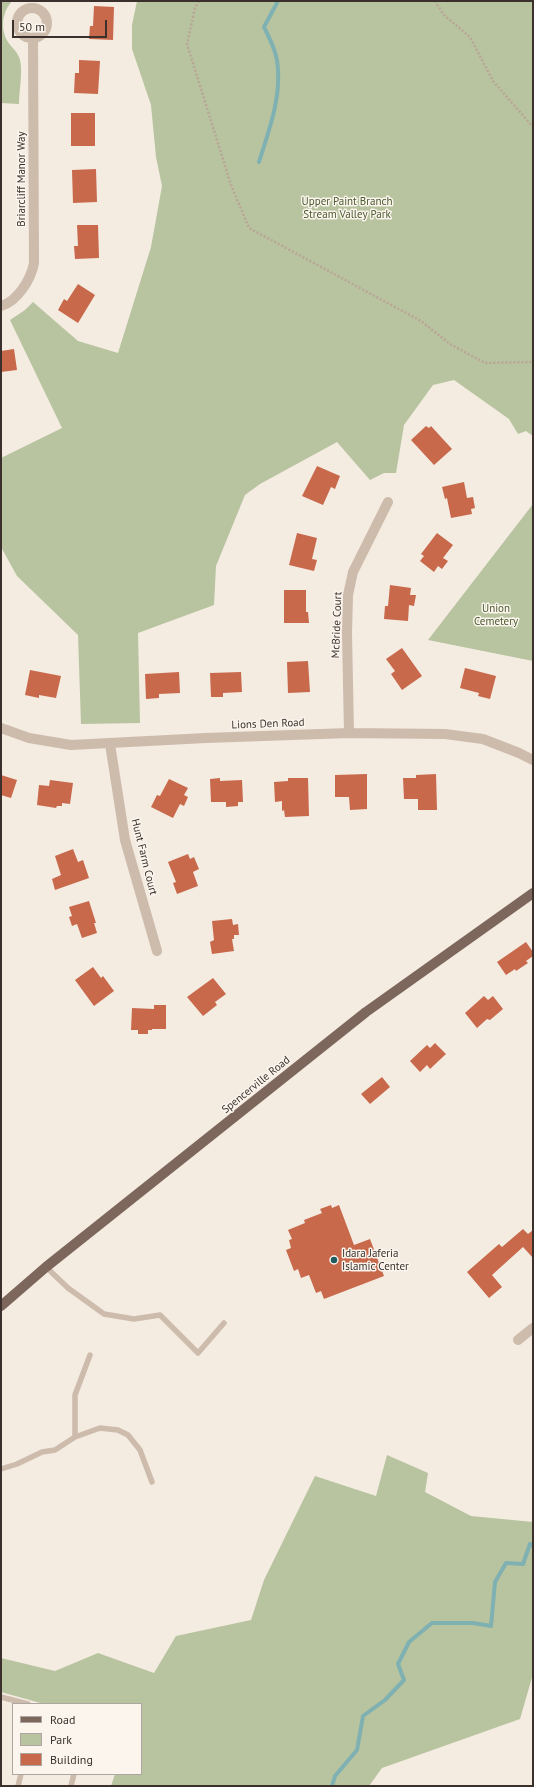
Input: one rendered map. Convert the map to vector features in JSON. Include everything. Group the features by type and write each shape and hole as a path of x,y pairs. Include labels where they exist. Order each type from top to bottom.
{"main road":[{"name":"Spencerville Road","path":"1,1306 46,1268 366,1012 533,893"}],"street":[{"name":"Briarcliff Manor Way","path":"1,306 7,304 26,285 33,271 34,263 33,38"},
{"name":"McBride Court","path":"348,734 348,595 353,572 388,502"},
{"name":"Lions Den Road","path":"1,728 29,738 71,745 206,738 348,734 445,734 483,739 533,760"},
{"name":"Hunt Farm Court","path":"110,744 125,840 157,951"},
{"path":"518,1340 533,1328"}],"lane":[{"path":"46,1268 68,1288 104,1314 134,1319 160,1316 198,1353 224,1323"},
{"path":"75,1437 75,1395 90,1355"},
{"path":"1,1469 17,1464 42,1452 55,1450 75,1437 100,1428 118,1430 128,1435 140,1450 152,1482"},
{"path":"1,1697 24,1703"},
{"path":"18,1786 21,1775"},
{"path":"71,1786 74,1775"}],"path":[{"path":"199,1 195,8 186,44 231,185 249,228 421,321 450,344 485,363 533,362"},
{"path":"435,1 444,15 470,37 493,81 533,127"}],"green space":[{"path":"1,1 12,1 4,15 3,26 5,37 20,60 21,75 19,104 1,103"},
{"name":"Upper Paint Branch Stream Valley Park","path":"137,1 533,1 533,436 526,431 518,434 509,419 454,380 433,385 404,425 396,473 384,473 370,480 337,442 260,484 245,495 216,566 214,605 138,633 140,723 81,724 78,635 17,576 1,547 1,458 62,428 10,320 25,310 33,302 78,341 118,353 151,247 162,186 156,157 151,105 132,49 132,25"},
{"name":"Union Cemetery","path":"533,504 533,661 428,640"},
{"path":"387,1455 428,1473 425,1492 471,1516 533,1522 533,1674 520,1719 382,1768 369,1786 111,1786 115,1775 142,1775 142,1703 40,1703 1,1692 1,1658 55,1671 98,1653 154,1673 176,1636 251,1620 264,1580 315,1476 376,1496"}],"building":[{"path":"94,6 114,7 113,40 89,39 90,26 93,26"},
{"path":"79,60 100,61 98,94 74,93 75,73 79,73"},
{"path":"71,113 95,113 95,146 71,146"},
{"path":"96,169 97,202 73,203 72,170"},
{"path":"77,225 98,225 99,258 75,259 74,246 78,246"},
{"path":"78,284 95,295 78,323 58,310 64,299 67,301"},
{"path":"14,349 17,370 1,372 1,351"},
{"path":"426,426 429,428 431,426 452,449 434,465 411,440"},
{"path":"317,466 340,476 335,489 331,487 323,505 302,496"},
{"path":"464,482 467,498 473,497 475,508 471,509 472,514 451,518 447,498 445,499 442,487"},
{"path":"297,533 317,538 312,559 317,560 314,571 289,565"},
{"path":"437,533 453,545 443,558 448,561 442,569 438,566 434,572 420,561 424,556 421,554"},
{"path":"390,585 411,588 410,595 416,595 414,606 409,605 408,621 384,619 385,606 388,606"},
{"path":"284,590 306,590 306,612 308,612 309,623 284,623"},
{"path":"402,648 422,676 402,690 391,674 395,671 386,659"},
{"path":"308,661 310,692 288,693 287,662"},
{"path":"465,668 496,676 490,699 478,696 479,693 460,688"},
{"path":"30,670 61,676 56,698 39,695 39,698 25,695"},
{"path":"179,672 180,693 159,694 159,698 146,699 145,674"},
{"path":"241,672 242,692 223,693 223,697 211,697 210,673"},
{"path":"367,774 367,809 350,810 349,797 335,797 335,775"},
{"path":"436,774 437,810 418,810 418,799 404,799 403,778 416,778 416,775"},
{"path":"1,775 17,780 11,798 1,795"},
{"path":"220,778 220,781 242,780 243,802 238,802 238,806 226,807 226,802 211,802 210,779"},
{"path":"288,778 308,778 309,816 285,817 284,810 282,811 282,801 275,802 274,782 288,781"},
{"path":"169,779 188,788 184,795 188,797 184,806 180,804 173,818 151,807 157,795 160,796"},
{"path":"50,780 73,783 70,804 62,803 62,806 57,806 56,808 37,805 39,785 49,786"},
{"path":"73,849 78,862 83,860 89,878 55,890 52,879 61,875 55,856"},
{"path":"188,854 190,859 194,857 199,869 193,872 198,886 177,894 173,883 176,882 168,862"},
{"path":"89,901 96,923 94,923 97,933 82,938 77,924 72,926 69,917 72,916 69,907"},
{"path":"232,919 233,925 238,924 239,935 234,935 234,939 232,939 234,951 212,954 210,942 214,940 212,921"},
{"path":"526,942 533,952 533,956 526,961 528,963 516,971 515,969 506,975 497,962"},
{"path":"93,967 101,978 103,976 114,991 94,1006 75,980"},
{"path":"213,978 226,994 215,1002 217,1005 203,1016 187,997"},
{"path":"484,996 488,1000 493,996 503,1009 490,1020 487,1019 477,1028 465,1013"},
{"path":"154,1005 166,1005 166,1029 148,1030 148,1034 138,1034 138,1030 131,1030 132,1008 154,1009"},
{"path":"435,1043 446,1054 430,1069 427,1065 420,1072 410,1061 427,1045 430,1048"},
{"path":"382,1077 390,1087 370,1104 361,1094"},
{"name":"Idara Jaferia Islamic Center","path":"331,1205 332,1208 339,1205 354,1245 370,1239 384,1276 324,1299 321,1291 316,1293 309,1275 301,1278 298,1269 294,1271 286,1250 291,1248 289,1240 292,1239 288,1230 305,1223 304,1220 322,1213 320,1209"},
{"path":"523,1229 528,1234 533,1230 533,1258 523,1247 492,1275 502,1287 489,1298 467,1272 499,1244 502,1247"}],"waterway":[{"path":"259,162 273,117 278,83 278,65 272,43 264,27 278,1"},
{"path":"332,1786 335,1776 357,1750 363,1716 385,1700 404,1680 398,1664 409,1642 432,1623 473,1623 491,1626 495,1582 506,1563 523,1564 530,1544 533,1546"}],"place":[{"name":"Idara Jaferia Islamic Center","path":"334,1260"}]}
